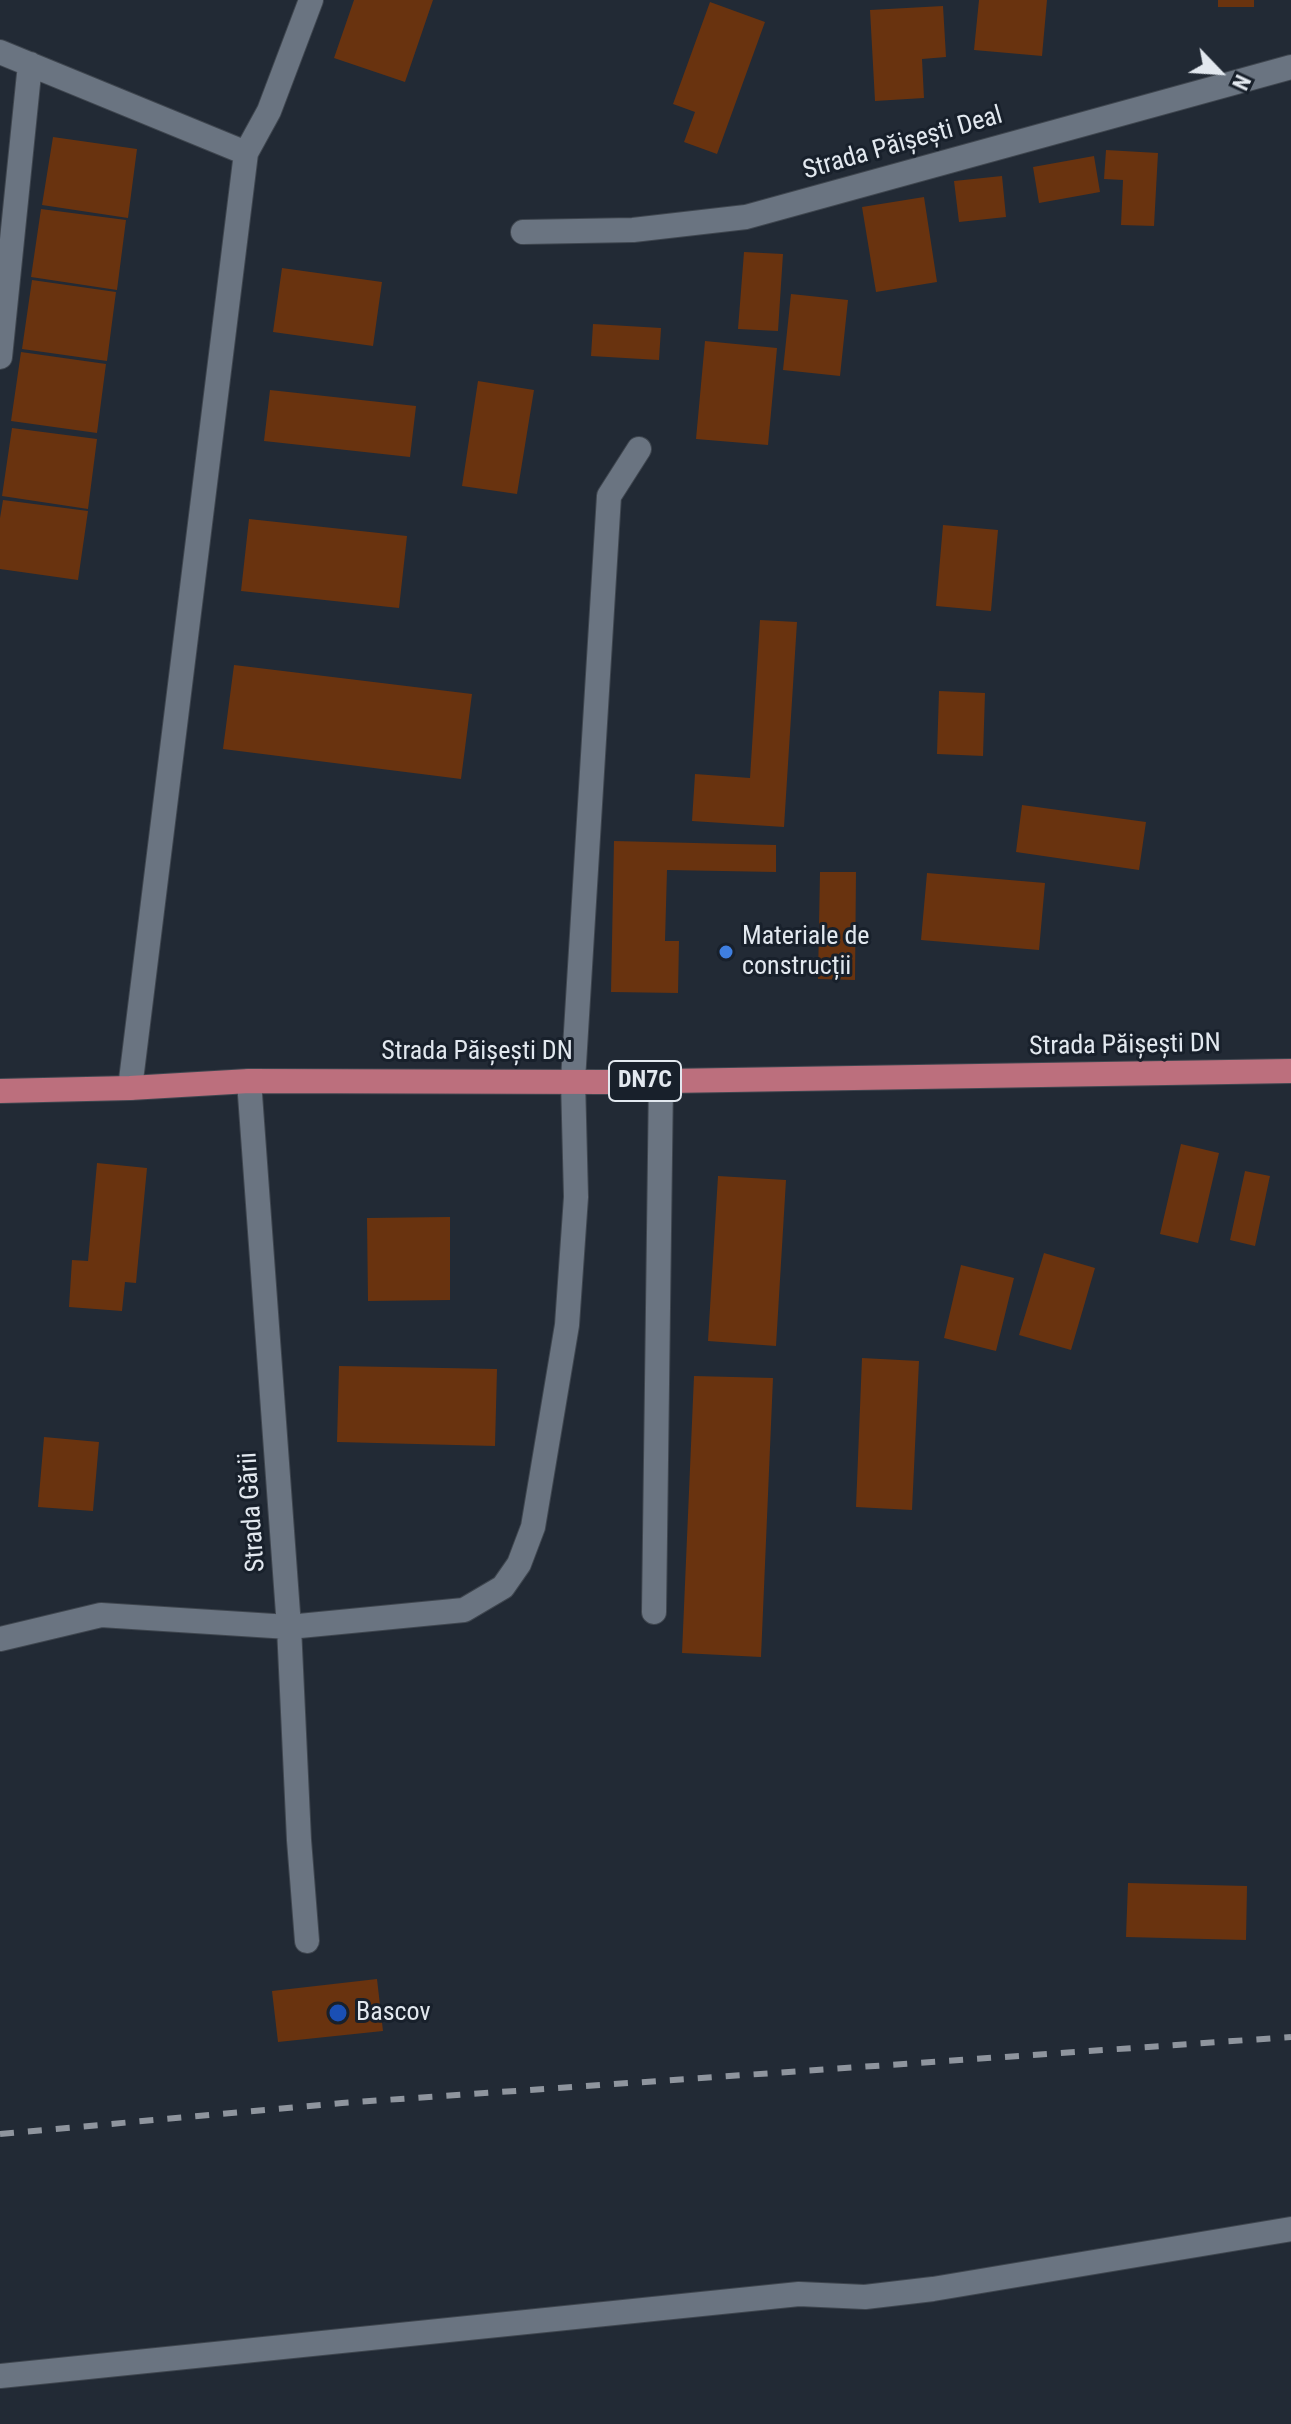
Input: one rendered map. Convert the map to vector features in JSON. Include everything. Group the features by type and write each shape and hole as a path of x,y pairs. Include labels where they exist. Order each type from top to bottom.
{"main road":[{"name":"Strada Păișești DN","path":"0,1091 249,1081 661,1080 1291,1071"}],"street":[{"path":"130,1088 246,153 269,111 311,0"},
{"path":"0,52 246,153"},
{"path":"0,357 30,64"},
{"name":"Strada Păișești Deal","path":"523,232 633,230 746,217 1291,67"},
{"path":"0,1639 101,1615 289,1627 464,1610 503,1587 519,1564 533,1527 567,1325 576,1197 573,1080 609,496 639,449"},
{"path":"654,1612 661,1080"},
{"name":"Strada Gării","path":"249,1081 289,1627 307,1941"},
{"path":"0,2376 799,2294 865,2297 1032,2274 1291,2229"}],"building":[{"path":"354,0 433,0 405,82 334,58"},
{"path":"979,0 1047,0 1042,56 974,50"},
{"path":"1218,0 1254,0 1254,7 1218,7"},
{"path":"710,2 765,22 717,154 684,142 695,112 673,104"},
{"path":"943,6 946,57 922,59 924,98 875,101 870,10"},
{"path":"53,137 137,149 128,218 42,205"},
{"path":"1106,150 1158,153 1154,226 1121,225 1123,180 1104,179"},
{"path":"1094,156 1100,192 1039,203 1033,167"},
{"path":"1002,176 1006,217 959,222 954,181"},
{"path":"924,197 937,282 876,292 862,207"},
{"path":"41,209 126,220 117,290 31,277"},
{"path":"744,252 783,254 778,331 738,329"},
{"path":"282,268 382,282 373,346 273,332"},
{"path":"32,280 116,292 107,361 22,349"},
{"path":"791,294 848,300 840,376 783,370"},
{"path":"593,324 661,328 659,360 591,356"},
{"path":"705,341 777,348 768,445 696,439"},
{"path":"21,352 106,364 97,433 11,421"},
{"path":"478,381 534,390 517,494 462,486"},
{"path":"270,390 416,406 410,457 264,441"},
{"path":"12,428 97,439 88,509 2,496"},
{"path":"3,500 88,511 78,580 0,569"},
{"path":"249,519 407,536 399,608 241,591"},
{"path":"943,525 998,530 991,611 936,606"},
{"path":"760,620 797,622 784,827 692,821 695,774 750,778"},
{"path":"234,665 472,694 461,779 223,749"},
{"path":"939,691 985,693 983,756 937,754"},
{"path":"1022,805 1146,822 1139,870 1016,852"},
{"path":"614,841 776,845 776,872 667,870 665,941 679,941 678,993 611,992"},
{"path":"820,872 856,872 855,980 818,979"},
{"path":"927,873 1045,883 1039,950 921,940"},
{"path":"1181,1144 1219,1153 1198,1243 1160,1234"},
{"path":"97,1163 147,1168 136,1283 125,1282 122,1311 69,1307 72,1260 88,1261"},
{"path":"1245,1171 1270,1176 1255,1246 1230,1240"},
{"path":"718,1176 786,1180 776,1346 708,1341"},
{"path":"450,1217 450,1300 368,1301 367,1218"},
{"path":"1044,1253 1095,1268 1071,1350 1019,1335"},
{"path":"961,1265 1014,1278 996,1351 944,1338"},
{"path":"862,1358 919,1361 912,1510 856,1507"},
{"path":"339,1366 497,1369 495,1446 337,1442"},
{"path":"694,1376 773,1378 761,1657 682,1653"},
{"path":"44,1437 99,1442 93,1511 38,1507"},
{"path":"1128,1883 1247,1886 1246,1940 1126,1937"},
{"path":"377,1979 383,2031 278,2042 272,1991"}],"railway":[{"path":"0,2134 342,2103 1291,2037"}],"place":[{"name":"Materiale de construcții","path":"726,952"},
{"name":"Bascov","path":"338,2013"}]}
